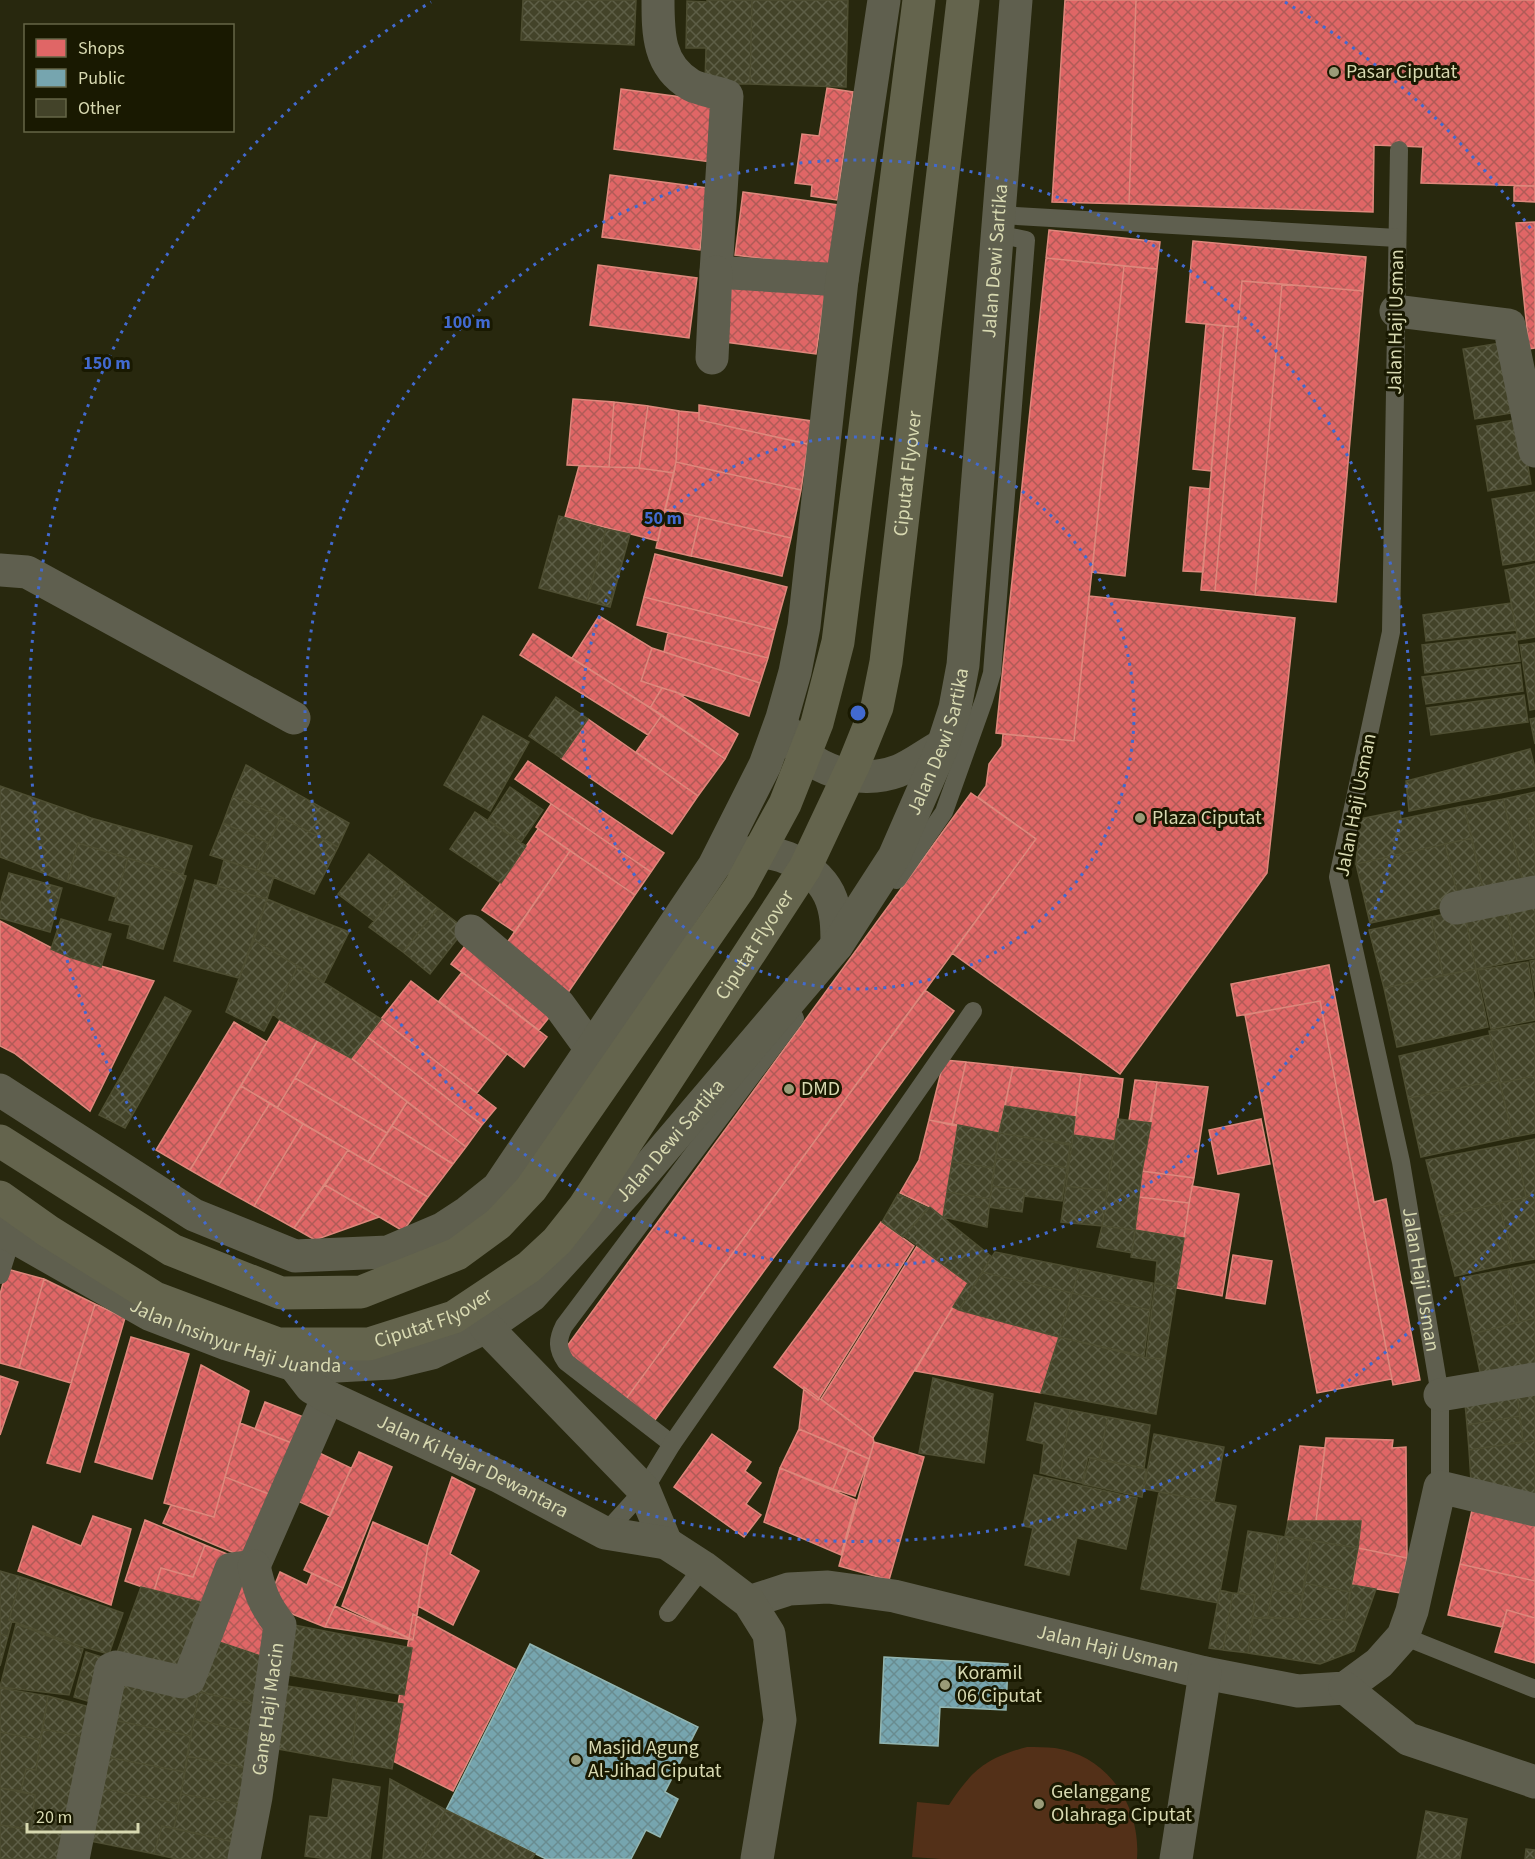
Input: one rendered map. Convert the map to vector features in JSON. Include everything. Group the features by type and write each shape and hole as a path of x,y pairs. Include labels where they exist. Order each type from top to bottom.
{"highway":[{"path":"0,1141 172,1250 281,1293 361,1292 457,1254 498,1224 531,1189 740,887 785,804 817,723 838,642 919,0"},
{"name":"Ciputat Flyover","path":"0,1197 48,1231 155,1298 278,1344 369,1344 454,1317 529,1267 557,1240 577,1216 805,868 854,764 877,707 886,662 963,0"}],"main road":[{"path":"0,1090 194,1215 295,1256 388,1252 442,1229 498,1188 714,866 765,765 782,718 795,672 804,626 842,280 884,0"},
{"name":"Jalan Dewi Sartika","path":"486,1327 531,1296 640,1177 837,945 894,858 943,745 955,708 963,665 1007,230 1016,0"},
{"path":"782,718 791,737 812,759 839,773 860,777 880,776 900,770 943,745"},
{"path":"714,866 738,855 765,852 790,859 813,873 829,894 837,919 837,945"},
{"name":"Jalan Insinyur Haji Juanda","path":"6,1233 149,1314 227,1344 294,1365 337,1366 391,1363 432,1353 486,1327"},
{"path":"486,1327 644,1490 666,1543"},
{"name":"Jalan Ki Hajar Dewantara","path":"294,1365 311,1387 328,1397 498,1476 605,1533 666,1543 703,1567 749,1602 769,1635 780,1720 757,1859"}],"street":[{"path":"658,0 658,38 666,59 677,74 691,85 727,96 712,358"},
{"path":"716,272 842,280"},
{"path":"1396,311 1509,324 1535,451"},
{"path":"0,570 27,572 294,718"},
{"path":"1456,908 1535,892"},
{"path":"471,931 559,1005 591,1048"},
{"path":"1440,1395 1535,1379"},
{"path":"73,1859 111,1669 116,1666 182,1682 189,1679 231,1569 254,1566 328,1397"},
{"path":"1440,1487 1535,1510"},
{"name":"Jalan Haji Usman","path":"749,1602 789,1589 828,1587 894,1596 1205,1673 1298,1691 1345,1688 1378,1664 1403,1636 1412,1611 1440,1487"},
{"name":"Gang Haji Macin","path":"244,1859 256,1797 280,1625 266,1607 261,1596 254,1566"},
{"path":"1176,1859 1205,1673"},
{"path":"1345,1688 1408,1739 1535,1782"}],"lane":[{"name":"Jalan Haji Usman","path":"1399,150 1391,632 1338,877 1401,1162 1440,1395 1440,1487"},
{"path":"672,1444 566,1362 558,1349 560,1334 571,1316 880,905 944,812 992,673 1007,230 1397,238"},
{"path":"963,665 980,688 984,700"},
{"path":"605,1533 644,1490 672,1444 973,1011"},
{"path":"0,1275 6,1233"},
{"path":"668,1613 703,1567"},
{"path":"1403,1636 1535,1689"}],"shaded area":[{"name":"Gelanggang Olahraga Ciputat","path":"1027,1747 1055,1748 1074,1753 1091,1761 1106,1773 1118,1787 1127,1803 1137,1840 1137,1859 912,1857 917,1802 949,1805 965,1783 981,1767 1001,1756"}],"building: Shops":[{"path":"1065,0 1136,0 1129,204 1052,202"},
{"name":"Pasar Ciputat","path":"1136,0 1535,0 1535,186 1421,183 1423,147 1374,145 1373,212 1129,204"},
{"path":"827,88 853,92 837,200 811,196 812,185 795,183 802,134 819,136"},
{"path":"621,89 719,102 711,162 614,149"},
{"path":"610,175 707,188 700,250 602,237"},
{"path":"1514,186 1535,186 1535,202 1514,201"},
{"path":"743,192 838,205 830,267 735,255"},
{"path":"1535,222 1535,348 1529,349 1516,223"},
{"path":"1049,230 1160,242 1157,269 1046,258"},
{"path":"1193,241 1366,257 1363,291 1242,281 1238,327 1186,322"},
{"path":"1046,258 1124,266 1074,741 996,733"},
{"path":"598,265 697,278 689,338 590,325"},
{"path":"1124,266 1157,269 1125,576 1092,572"},
{"path":"1242,281 1282,284 1255,595 1215,591"},
{"path":"732,282 825,294 816,354 725,342"},
{"path":"1282,284 1363,291 1336,602 1255,595"},
{"path":"1206,324 1224,326 1211,471 1193,469"},
{"path":"1224,326 1238,327 1215,591 1201,590"},
{"path":"573,399 614,402 609,467 567,465"},
{"path":"614,402 648,406 639,468 609,467"},
{"path":"699,405 812,421 808,444 699,420"},
{"path":"648,406 679,411 674,473 639,468"},
{"path":"679,411 699,413 699,420 808,444 801,490 676,462"},
{"path":"676,462 801,490 791,538 665,509"},
{"path":"579,466 639,468 674,473 658,541 565,517"},
{"path":"1190,487 1210,489 1203,572 1183,571"},
{"path":"665,509 700,517 691,556 656,548"},
{"path":"700,517 791,538 782,576 691,556"},
{"path":"655,554 787,587 775,630 644,597"},
{"name":"Plaza Ciputat","path":"1089,596 1295,618 1267,873 1120,1074 952,953 1036,839 978,797 986,786 989,764 1002,746 1003,734 1074,741"},
{"path":"644,597 775,630 768,658 637,625"},
{"path":"599,616 652,648 641,681 662,688 650,708 572,658"},
{"path":"668,633 768,658 760,683 664,652"},
{"path":"533,634 662,715 648,735 520,655"},
{"path":"652,648 760,683 749,716 641,681"},
{"path":"662,688 676,692 738,734 725,759 650,708"},
{"path":"662,715 725,759 698,796 636,752"},
{"path":"588,719 698,796 672,834 561,758"},
{"path":"528,761 664,853 651,872 515,779"},
{"path":"971,793 1036,839 626,1399 562,1353"},
{"path":"551,804 651,872 635,895 536,827"},
{"path":"538,829 570,851 515,932 482,910"},
{"path":"570,851 635,895 565,997 500,953"},
{"path":"0,921 69,957 154,981 90,1111 14,1053 0,1046"},
{"path":"471,938 555,1010 539,1030 451,964"},
{"path":"1329,965 1374,1202 1386,1199 1420,1380 1393,1385 1320,1001 1237,1016 1231,984"},
{"path":"462,972 547,1037 524,1067 439,1001"},
{"path":"411,981 507,1054 477,1093 381,1019"},
{"path":"925,990 954,1011 655,1420 626,1399"},
{"path":"1320,1001 1392,1379 1317,1393 1245,1015"},
{"path":"381,1019 496,1108 482,1125 368,1037"},
{"path":"280,1020 318,1040 277,1108 241,1086"},
{"path":"234,1022 267,1042 190,1170 156,1150"},
{"path":"368,1037 482,1125 466,1147 351,1058"},
{"path":"318,1040 351,1058 407,1102 387,1133 295,1078"},
{"path":"944,1060 966,1062 952,1125 929,1120"},
{"path":"966,1062 1013,1067 999,1133 952,1125"},
{"path":"1013,1067 1081,1074 1075,1117 1005,1106"},
{"path":"1081,1074 1123,1079 1115,1141 1073,1135"},
{"path":"295,1078 387,1133 368,1162 277,1108"},
{"path":"1135,1080 1157,1082 1151,1123 1129,1120"},
{"path":"1157,1082 1208,1087 1194,1178 1142,1171"},
{"path":"241,1086 270,1103 218,1186 190,1170"},
{"path":"407,1102 466,1147 453,1164 392,1126"},
{"path":"270,1103 303,1124 254,1206 218,1186"},
{"path":"1261,1119 1270,1164 1218,1174 1209,1130"},
{"path":"929,1120 958,1125 943,1217 930,1207 900,1193 919,1160"},
{"path":"303,1124 348,1150 294,1228 254,1206"},
{"path":"392,1126 453,1164 428,1197 368,1162"},
{"path":"348,1150 428,1197 403,1231 325,1185"},
{"path":"1142,1171 1194,1178 1189,1203 1139,1197"},
{"path":"325,1185 379,1217 315,1240 294,1228"},
{"path":"1192,1186 1239,1194 1222,1296 1176,1288"},
{"path":"1139,1197 1189,1203 1184,1238 1135,1230"},
{"path":"881,1222 914,1246 818,1400 774,1367"},
{"path":"917,1246 968,1283 873,1438 821,1399"},
{"path":"1233,1255 1272,1261 1265,1304 1226,1298"},
{"path":"7,1269 44,1279 19,1368 0,1363 0,1294"},
{"path":"44,1279 95,1304 71,1383 19,1368"},
{"path":"95,1304 125,1318 80,1472 47,1463"},
{"path":"953,1307 1059,1337 1041,1393 915,1371"},
{"path":"131,1337 189,1354 152,1479 95,1462"},
{"path":"201,1365 249,1391 214,1517 164,1503"},
{"path":"0,1376 18,1382 0,1435"},
{"path":"804,1387 873,1438 869,1459 799,1429"},
{"path":"265,1402 311,1420 300,1446 255,1429"},
{"path":"240,1423 300,1446 279,1498 225,1477"},
{"path":"799,1429 849,1450 833,1489 780,1468"},
{"path":"712,1434 751,1462 745,1471 761,1483 746,1504 761,1515 744,1537 674,1487"},
{"path":"1326,1438 1393,1440 1392,1448 1406,1447 1407,1558 1358,1548 1361,1521 1316,1521"},
{"path":"874,1442 924,1457 889,1580 839,1566"},
{"path":"1300,1446 1325,1448 1316,1521 1288,1521"},
{"path":"309,1448 351,1468 330,1516 287,1496"},
{"path":"849,1450 869,1459 855,1496 833,1489"},
{"path":"359,1452 392,1467 343,1588 304,1570"},
{"path":"780,1468 856,1500 841,1555 764,1522"},
{"path":"225,1477 279,1498 253,1561 163,1523 171,1505 214,1517"},
{"path":"452,1477 475,1489 450,1554 479,1571 453,1625 418,1606 428,1546"},
{"path":"1472,1510 1535,1526 1535,1581 1460,1564"},
{"path":"93,1516 131,1529 111,1605 18,1571 33,1526 81,1546"},
{"path":"145,1520 205,1545 193,1577 161,1568 154,1591 125,1581"},
{"path":"373,1522 428,1546 413,1640 342,1606"},
{"path":"205,1545 232,1556 212,1605 154,1591 161,1568 193,1577"},
{"path":"1358,1548 1407,1558 1400,1593 1352,1585"},
{"path":"1460,1564 1535,1581 1535,1618 1507,1610 1502,1627 1448,1615"},
{"path":"280,1572 307,1585 312,1573 343,1588 325,1627 267,1604"},
{"path":"233,1573 276,1626 270,1659 210,1639"},
{"path":"335,1606 413,1640 325,1627"},
{"path":"1507,1610 1535,1618 1535,1663 1495,1652"},
{"path":"413,1614 515,1669 453,1791 389,1759"}],"building: Public":[{"name":"Masjid Agung Al-Jihad Ciputat","path":"530,1644 698,1727 665,1792 678,1799 660,1837 646,1830 631,1859 546,1859 446,1810"},
{"name":"Koramil 06 Ciputat","path":"884,1657 1008,1664 1006,1710 940,1707 938,1746 880,1743"}],"building: Other":[{"path":"523,0 636,0 634,45 521,40"},
{"path":"707,0 752,0 750,84 705,84 706,48 686,48 687,1 707,2"},
{"path":"752,0 848,0 846,87 750,84"},
{"path":"1506,342 1518,412 1475,419 1463,349"},
{"path":"1520,419 1531,484 1488,491 1477,426"},
{"path":"1535,492 1535,560 1503,565 1492,499"},
{"path":"559,516 606,529 587,601 539,588"},
{"path":"606,529 630,534 610,607 587,601"},
{"path":"1535,564 1535,637 1518,640 1505,570"},
{"path":"1511,603 1516,630 1426,641 1423,615"},
{"path":"1516,634 1520,661 1425,673 1422,645"},
{"path":"1535,643 1535,709 1530,710 1520,645"},
{"path":"1520,664 1523,691 1426,704 1422,677"},
{"path":"1524,695 1528,722 1431,735 1427,708"},
{"path":"556,697 588,719 561,758 529,736"},
{"path":"483,716 529,742 490,811 444,785"},
{"path":"1535,718 1535,744 1530,719"},
{"path":"1530,749 1535,768 1535,786 1409,811 1406,781"},
{"path":"246,765 349,823 338,847 281,817 233,796"},
{"path":"0,786 91,818 192,846 183,875 78,843 67,882 0,857"},
{"path":"510,787 543,810 521,842 488,820"},
{"path":"1535,792 1535,817 1528,819 1535,851 1535,888 1525,890 1503,799"},
{"path":"233,796 281,817 269,843 223,823"},
{"path":"1503,799 1525,890 1485,898 1464,806"},
{"path":"1464,806 1472,838 1356,864 1360,819 1400,811 1401,819"},
{"path":"475,812 526,846 501,883 450,849"},
{"path":"281,817 338,847 314,894 256,870"},
{"path":"1535,817 1535,851 1528,819"},
{"path":"223,823 269,843 256,870 210,855"},
{"path":"1472,838 1485,898 1460,904 1445,844"},
{"path":"78,843 128,858 116,897 67,882"},
{"path":"1445,844 1460,904 1370,923 1356,864"},
{"path":"369,854 405,882 374,921 338,894"},
{"path":"128,858 186,876 163,949 127,938 130,925 109,920"},
{"path":"224,860 274,876 267,899 217,886"},
{"path":"9,873 62,888 50,932 0,918 0,904"},
{"path":"195,880 267,899 239,978 174,961"},
{"path":"405,882 438,908 403,952 369,927"},
{"path":"1535,896 1535,958 1517,961 1505,902"},
{"path":"267,899 349,932 324,982 254,940"},
{"path":"1505,902 1517,961 1476,969 1464,910"},
{"path":"438,908 465,929 430,974 403,952"},
{"path":"1464,910 1476,969 1443,975 1431,917"},
{"path":"1431,917 1443,975 1384,988 1369,930"},
{"path":"61,919 111,934 101,967 51,949"},
{"path":"254,940 298,966 264,1031 226,1012"},
{"path":"1535,960 1535,992 1530,961"},
{"path":"1528,962 1535,1020 1491,1029 1478,970"},
{"path":"298,966 381,1019 351,1058 273,1014"},
{"path":"1476,969 1488,1027 1397,1047 1384,988"},
{"path":"165,997 191,1011 125,1128 99,1115"},
{"path":"1535,1023 1535,1076 1500,1083 1489,1031"},
{"path":"1490,1035 1499,1080 1408,1098 1399,1056"},
{"path":"1535,1076 1535,1133 1513,1137 1500,1083"},
{"path":"1499,1080 1513,1137 1421,1157 1408,1098"},
{"path":"1005,1106 1075,1117 1072,1144 999,1133"},
{"path":"1118,1119 1151,1123 1142,1171 1135,1230 1102,1226"},
{"path":"958,1125 999,1133 994,1168 952,1162"},
{"path":"999,1133 1070,1145 1067,1168 996,1158"},
{"path":"1073,1135 1115,1141 1107,1191 1066,1186"},
{"path":"1535,1139 1535,1194 1526,1197 1516,1143"},
{"path":"1516,1143 1526,1197 1440,1217 1426,1160"},
{"path":"996,1158 1067,1168 1062,1201 1024,1196 1025,1190 992,1186"},
{"path":"952,1162 994,1168 990,1199 947,1192"},
{"path":"992,1186 1025,1190 1022,1212 989,1207"},
{"path":"1066,1186 1107,1191 1102,1226 1061,1222"},
{"path":"947,1192 990,1199 987,1227 943,1217"},
{"path":"898,1194 928,1208 903,1237 882,1222"},
{"path":"1535,1195 1535,1259 1513,1263 1499,1203"},
{"path":"1499,1203 1513,1263 1455,1276 1440,1217"},
{"path":"930,1207 992,1257 959,1310 953,1307 968,1283 904,1236"},
{"path":"1102,1226 1135,1230 1132,1253 1097,1247"},
{"path":"1135,1230 1184,1238 1176,1288 1155,1283 1157,1261 1131,1257"},
{"path":"995,1252 1080,1269 1072,1293 982,1272"},
{"path":"1535,1264 1535,1318 1519,1322 1508,1269"},
{"path":"1080,1269 1153,1283 1150,1310 1072,1293"},
{"path":"1508,1269 1519,1322 1472,1334 1460,1278"},
{"path":"982,1272 1072,1293 1059,1337 959,1310"},
{"path":"1155,1283 1176,1288 1165,1359 1146,1358"},
{"path":"1072,1293 1150,1310 1144,1356 1059,1337"},
{"path":"1535,1318 1535,1376 1483,1386 1472,1334"},
{"path":"1059,1337 1146,1358 1165,1359 1156,1414 1041,1393"},
{"path":"933,1378 993,1394 984,1463 919,1453"},
{"path":"1535,1382 1535,1440 1523,1442 1516,1385"},
{"path":"1516,1385 1520,1416 1467,1425 1464,1393"},
{"path":"1035,1403 1070,1410 1060,1478 1040,1473 1044,1444 1027,1440"},
{"path":"1070,1410 1108,1417 1099,1459 1088,1457 1082,1483 1060,1478"},
{"path":"1520,1416 1523,1442 1469,1450 1467,1425"},
{"path":"1108,1417 1150,1425 1144,1468 1099,1459"},
{"path":"1154,1434 1224,1447 1214,1502 1144,1489"},
{"path":"1535,1440 1535,1498 1471,1482 1469,1450"},
{"path":"1090,1458 1146,1469 1142,1497 1083,1484"},
{"path":"1034,1475 1137,1498 1126,1549 1077,1538 1069,1575 1025,1565 1033,1528 1023,1526"},
{"path":"1159,1492 1236,1506 1218,1603 1141,1589"},
{"path":"1288,1521 1361,1521 1358,1548 1285,1536"},
{"path":"1248,1531 1279,1536 1268,1617 1253,1618 1255,1595 1238,1593"},
{"path":"1279,1536 1312,1541 1303,1595 1272,1590"},
{"path":"1312,1541 1358,1548 1350,1592 1304,1583"},
{"path":"0,1571 21,1577 9,1620 12,1621 8,1636 0,1634"},
{"path":"21,1577 123,1613 109,1654 9,1620"},
{"path":"1304,1583 1350,1592 1345,1620 1299,1619"},
{"path":"1352,1585 1376,1589 1354,1651 1320,1664 1248,1653 1253,1618 1345,1620"},
{"path":"141,1587 212,1605 183,1677 115,1658"},
{"path":"1220,1590 1233,1593 1223,1650 1209,1648"},
{"path":"1272,1590 1303,1595 1299,1619 1268,1617"},
{"path":"1233,1593 1255,1595 1248,1653 1223,1650"},
{"path":"284,1623 412,1648 404,1695 276,1673"},
{"path":"16,1624 83,1649 69,1695 0,1687"},
{"path":"0,1634 8,1636 0,1666"},
{"path":"210,1639 270,1659 262,1706 192,1690"},
{"path":"86,1652 111,1660 101,1705 74,1697"},
{"path":"112,1671 199,1692 191,1736 104,1718"},
{"path":"274,1684 358,1697 351,1762 266,1747"},
{"path":"0,1688 48,1696 41,1740 0,1732"},
{"path":"199,1692 262,1706 257,1734 194,1719"},
{"path":"48,1696 98,1709 92,1738 42,1729"},
{"path":"358,1697 403,1704 392,1769 351,1762"},
{"path":"104,1718 191,1736 185,1772 96,1755"},
{"path":"194,1719 257,1734 251,1769 187,1756"},
{"path":"42,1729 92,1738 73,1835 31,1830 35,1795 21,1791 26,1769 36,1770"},
{"path":"0,1732 41,1740 36,1770 26,1769 21,1791 0,1788"},
{"path":"96,1755 185,1772 179,1804 90,1786"},
{"path":"187,1756 251,1769 245,1805 181,1794"},
{"path":"333,1779 380,1787 370,1859 328,1859 305,1856 310,1816 328,1818"},
{"path":"390,1779 446,1810 419,1859 383,1859"},
{"path":"90,1786 179,1804 174,1828 162,1826 154,1854 80,1839"},
{"path":"0,1788 35,1795 31,1830 0,1825"},
{"path":"181,1794 245,1805 238,1843 174,1828"},
{"path":"446,1810 535,1854 532,1859 419,1859"},
{"path":"1426,1811 1467,1819 1460,1859 1417,1859"},
{"path":"0,1825 73,1835 69,1859 0,1859"},
{"path":"162,1826 238,1843 235,1859 177,1859 154,1854"},
{"path":"1526,1849 1535,1850 1535,1859 1525,1859"}],"place":[{"name":"Pasar Ciputat","path":"1334,72"},
{"name":"Plaza Ciputat","path":"1140,818"},
{"name":"DMD","path":"789,1089"},
{"name":"Koramil 06 Ciputat","path":"945,1685"},
{"name":"Masjid Agung Al-Jihad Ciputat","path":"576,1760"},
{"name":"Gelanggang Olahraga Ciputat","path":"1039,1804"}]}
